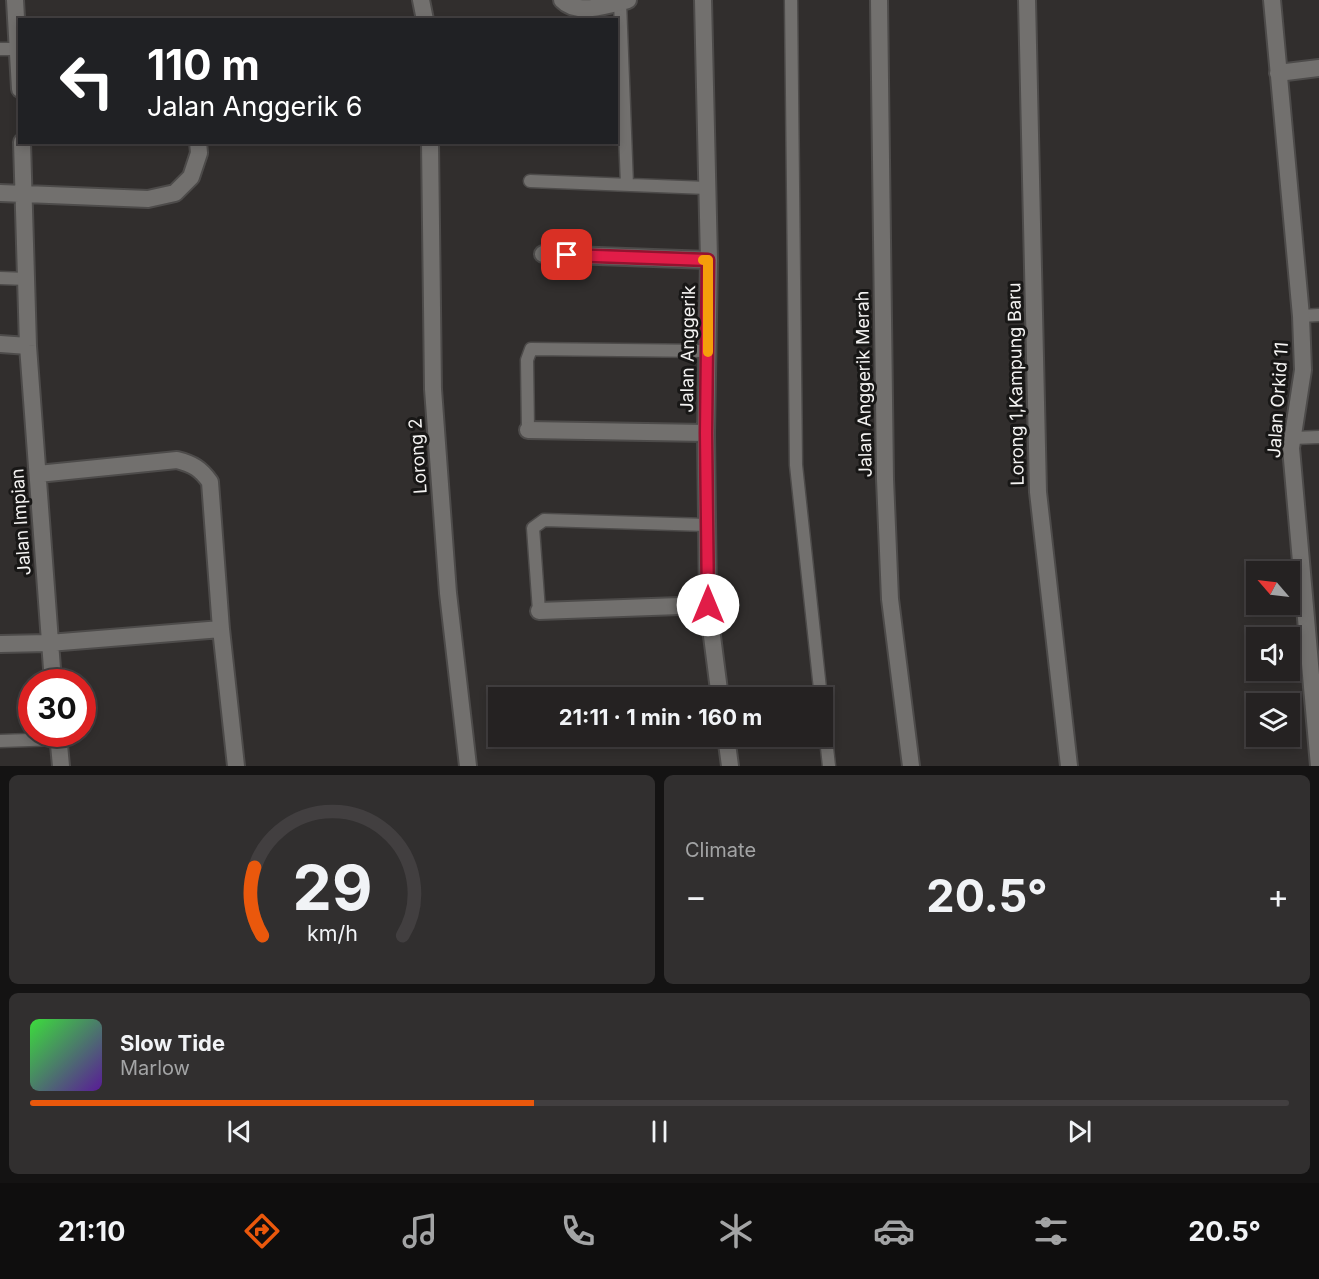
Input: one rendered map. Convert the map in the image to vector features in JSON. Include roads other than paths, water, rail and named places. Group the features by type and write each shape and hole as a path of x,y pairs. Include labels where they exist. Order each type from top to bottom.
{"street":[{"path":"15,0 18,37"},
{"path":"421,0 425,18"},
{"path":"562,0 567,5 579,9 624,1"},
{"name":"Jalan Anggerik","path":"703,0 708,260 706,433 708,605 719,687"},
{"name":"Jalan Anggerik Merah","path":"879,0 885,479 890,599 911,766"},
{"name":"Lorong 1,Kampung Baru","path":"1027,0 1038,492 1069,766"},
{"name":"Jalan Orkid 11","path":"1272,0 1301,316 1303,370 1291,448 1318,766"},
{"path":"1278,72 1319,68"},
{"name":"Jalan Impian","path":"22,144 28,346 52,669"},
{"path":"0,193 148,199 175,193 191,177 198,153 198,144"},
{"name":"Lorong 2","path":"430,144 433,389 448,593 468,766"},
{"path":"543,254 708,260"},
{"path":"0,344 28,346"},
{"path":"528,430 706,433"},
{"path":"38,474 177,460 196,466 204,472 210,482 221,629 236,766"},
{"path":"539,611 708,605"},
{"path":"0,644 49,643 221,629"},
{"path":"60,747 61,766"},
{"path":"727,747 730,766"}],"lane":[{"path":"791,0 796,465 821,687"},
{"path":"624,1 627,185"},
{"path":"0,49 18,49"},
{"path":"530,181 707,189"},
{"path":"0,278 27,279"},
{"path":"1301,316 1319,315"},
{"path":"528,430 527,360 531,349 708,351"},
{"path":"1293,438 1319,437"},
{"path":"539,611 533,528 544,520 707,525"},
{"path":"0,741 18,739"},
{"path":"827,747 829,766"}]}
